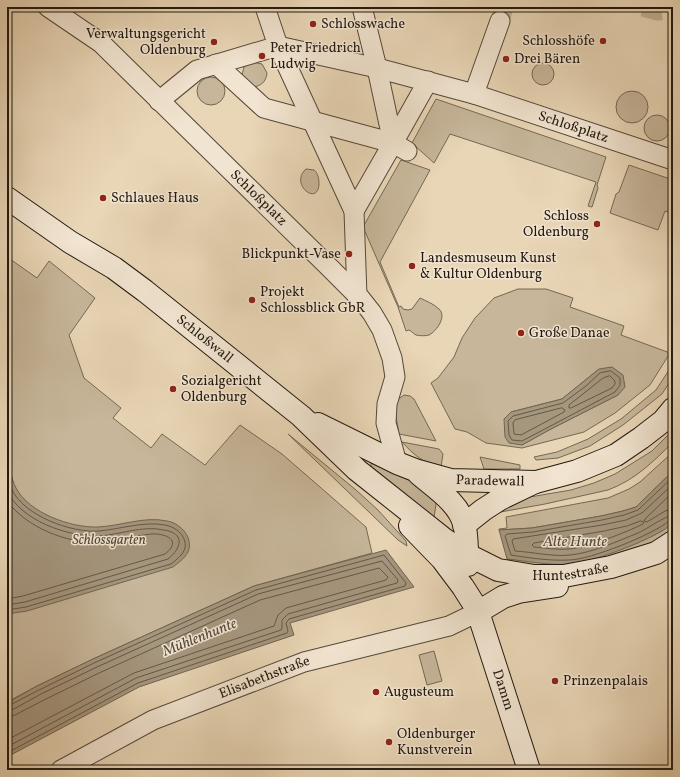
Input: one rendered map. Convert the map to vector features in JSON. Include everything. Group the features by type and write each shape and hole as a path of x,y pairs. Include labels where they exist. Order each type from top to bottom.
{"street":[{"path":"265,7 276,41 354,211 357,296"},
{"path":"362,7 377,68 400,147"},
{"name":"Schloßplatz","path":"50,8 101,43 329,267 372,313 382,330 392,358 395,377 387,404 386,423 406,467"},
{"path":"474,94 500,21"},
{"name":"Schloßplatz","path":"159,101 197,70 276,41 474,94 673,160"},
{"path":"216,64 264,108 400,147"},
{"path":"354,211 400,147 428,81"},
{"name":"Schloßwall","path":"7,198 70,242 114,268 145,291 301,416 357,470 444,539 466,554"},
{"name":"Paradewall","path":"301,416 406,467 451,480 536,482 577,471 616,455 663,421 673,409"},
{"path":"406,467 449,500 459,512 464,525 466,554 477,611"},
{"path":"357,470 442,559 463,587 477,611"},
{"path":"464,525 482,510 500,499 536,482"},
{"path":"477,611 503,597 518,592 566,585 615,575 636,565 664,548"},
{"name":"Huntestraße","path":"466,554 498,570 534,576 564,576 610,567 664,548"},
{"name":"Elisabethstraße","path":"61,770 152,720 297,665 449,626 477,611"},
{"name":"Damm","path":"477,611 529,770"}],"green space":[{"path":"252,62 262,64 267,73 266,79 263,83 253,87 242,75 244,67"},
{"path":"543,63 551,66 554,74 551,82 543,85 535,82 532,74 535,66"},
{"path":"211,77 221,81 225,91 221,101 211,105 201,101 197,91 201,81"},
{"path":"629,91 635,91 645,98 648,107 647,113 641,120 635,123 629,123 619,116 616,110 616,104 623,94"},
{"path":"436,99 606,157 592,207 588,206 596,182 450,134 434,163 412,143"},
{"path":"657,115 666,119 670,128 666,137 657,141 648,137 644,128 648,119"},
{"path":"401,160 430,170 380,262 399,307 401,306 403,309 408,310 412,309 420,298 435,306 441,312 442,315 438,327 426,336 416,335 409,330 406,331 398,307 363,227"},
{"path":"629,165 673,180 673,214 665,211 658,230 610,213 616,194 619,192"},
{"path":"306,169 314,170 318,176 319,184 317,191 314,193 306,191 302,186 302,175"},
{"name":"Schlossgarten","path":"7,257 37,278 49,261 95,298 69,335 84,378 121,408 113,418 151,448 162,434 205,465 240,425 282,454 366,527 372,553 254,586 93,659 7,702"},
{"path":"518,289 546,289 573,298 570,307 624,326 621,335 670,353 650,385 615,413 584,432 522,448 486,443 467,432 455,429 431,383 438,378 454,357 462,338 475,318 494,298","holes":["599,369 618,395 522,445 511,412 562,399"]},
{"path":"673,364 673,377 662,394 623,425 590,446 558,458 536,460 534,457 557,452 588,439 621,419 656,390"},
{"path":"404,395 410,396 414,399 436,441 399,434 395,411 396,401"},
{"path":"673,430 673,442 643,470 618,486 608,490 545,504 495,513 524,498 571,490 594,483 615,474 652,451"},
{"path":"288,434 378,510 406,541 407,546 398,540"},
{"path":"402,442 439,449 443,454 441,467 419,458"},
{"path":"673,452 673,471 636,507 601,516 532,528 499,530 507,528 506,517 608,498 629,489 640,482"},
{"path":"480,457 520,465 520,469 484,469"},
{"path":"371,463 426,488 437,497 434,518 371,468"},
{"path":"673,523 673,528 663,537 642,550 587,567 508,565 507,559 554,563 669,526"},
{"path":"434,651 442,681 427,685 419,655"}],"water":[{"path":"612,367 623,375 625,387 618,395 522,445 509,443 505,437 504,419 511,412 562,399 599,369"},
{"path":"7,456 16,488 30,505 41,512 64,522 87,527 107,526 141,520 172,522 184,530 187,535 189,539 188,552 173,567 27,611 7,614"},
{"name":"Alte Hunte","path":"673,471 673,523 654,535 609,554 571,564 547,564 507,559 499,530 532,528 601,516 636,507"},
{"name":"Mühlenhunte","path":"386,550 414,587 290,623 294,635 139,687 7,757 7,703 37,686 254,586"}],"tunnel":[{"path":"500,21 504,7"},
{"path":"643,7 658,11 673,8"}],"place":[{"name":"Schlosswache","path":"313,24"},
{"name":"Schlosshöfe","path":"603,41"},
{"name":"Verwaltungsgericht Oldenburg","path":"214,42"},
{"name":"Peter Friedrich Ludwig","path":"262,56"},
{"name":"Drei Bären","path":"506,59"},
{"name":"Schlaues Haus","path":"103,198"},
{"name":"Schloss Oldenburg","path":"597,224"},
{"name":"Blickpunkt-Vase","path":"349,254"},
{"name":"Landesmuseum Kunst & Kultur Oldenburg","path":"412,266"},
{"name":"Projekt Schlossblick GbR","path":"252,300"},
{"name":"Große Danae","path":"521,333"},
{"name":"Sozialgericht Oldenburg","path":"173,389"},
{"name":"Prinzenpalais","path":"555,681"},
{"name":"Augusteum","path":"376,692"},
{"name":"Oldenburger Kunstverein","path":"389,742"}]}
